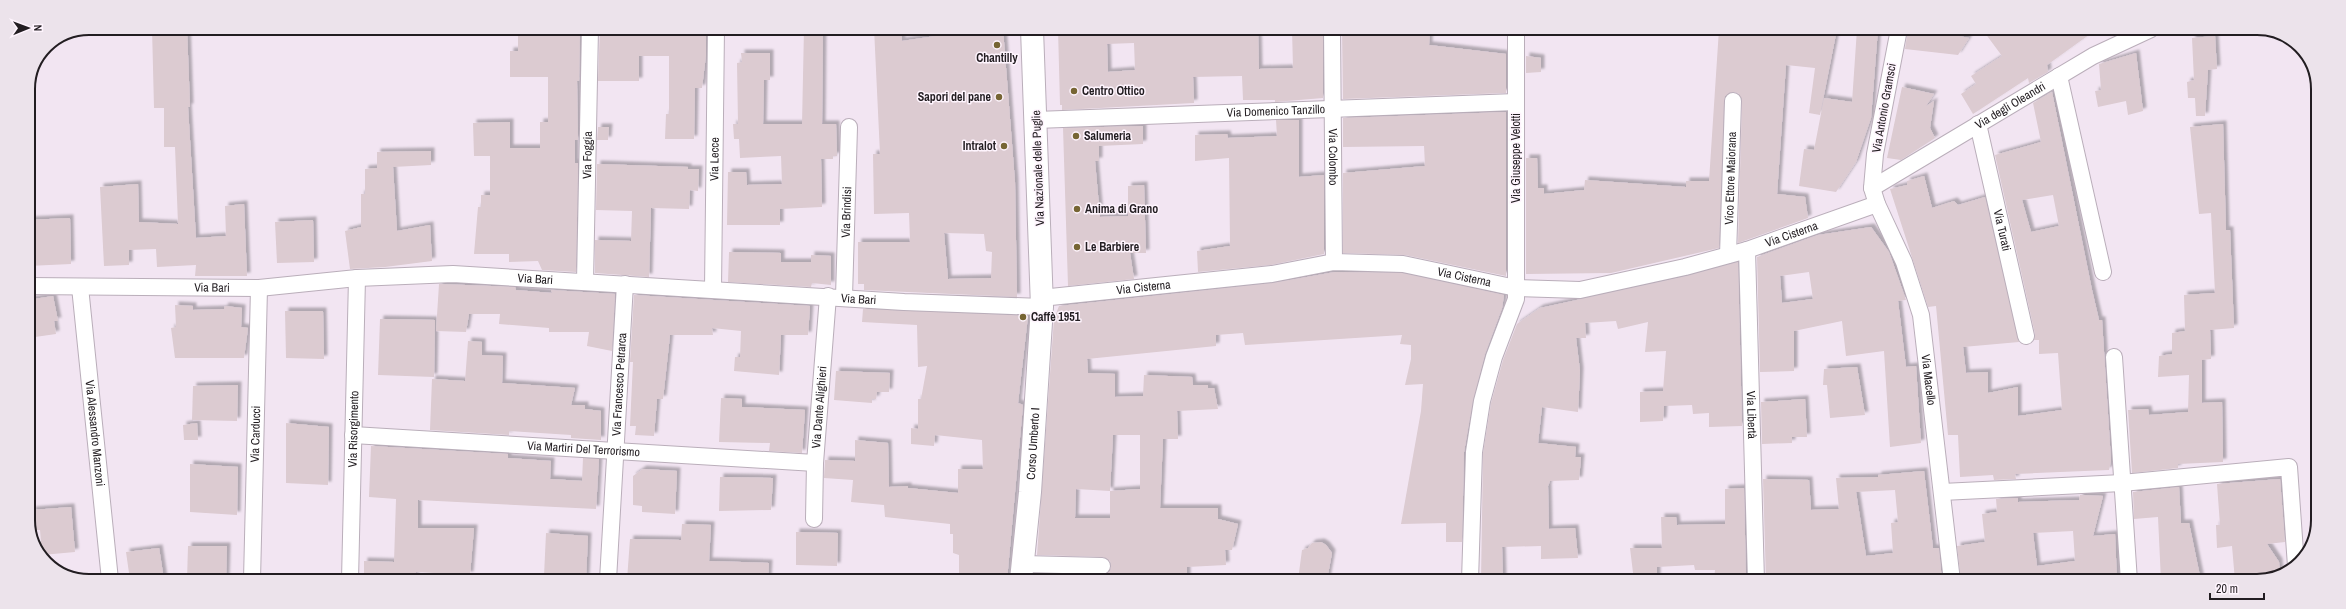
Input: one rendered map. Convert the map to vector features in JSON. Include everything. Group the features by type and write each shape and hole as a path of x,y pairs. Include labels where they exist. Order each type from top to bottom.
{"main road":[{"name":"Via Nazionale delle Puglie","path":"1032,35 1041,302"},
{"name":"Corso Umberto I","path":"1022,572 1030,492 1041,302"}],"street":[{"name":"Via Foggia","path":"585,282 590,35"},
{"name":"Via Lecce","path":"713,289 716,35"},
{"name":"Via Colombo","path":"1332,35 1334,109 1334,262"},
{"name":"Via Giuseppe Velotti","path":"1470,574 1474,452 1482,401 1494,357 1516,298 1516,35"},
{"name":"Via Antonio Gramsci","path":"1872,188 1875,154 1897,35"},
{"name":"Via degli Oleandri","path":"1872,188 2093,56 2139,35"},
{"path":"2059,76 2103,272"},
{"name":"Vico Ettore Maiorana","path":"1728,255 1733,101"},
{"name":"Via Domenico Tanzillo","path":"1036,120 1516,102"},
{"name":"Via Turati","path":"1978,124 2026,336"},
{"name":"Via Brindisi","path":"844,297 849,127"},
{"name":"Via Macello","path":"1872,188 1877,204 1904,262 1921,315 1951,574"},
{"name":"Via Cisterna","path":"1041,302 1272,274 1334,262 1403,264 1516,288 1580,290 1685,267 1747,250 1877,204"},
{"name":"Via Libertà","path":"1747,250 1756,574"},
{"name":"Via Bari","path":"35,286 259,288 357,278 453,274 828,296 904,302 1041,302"},
{"name":"Via Risorgimento","path":"350,574 357,278"},
{"name":"Via Francesco Petrarca","path":"608,574 625,284"},
{"name":"Via Alessandro Manzoni","path":"80,287 109,574"},
{"name":"Via Carducci","path":"252,574 259,288"},
{"name":"Via Dante Alighieri","path":"814,518 815,463 828,296"},
{"path":"2114,357 2128,574"},
{"name":"Via Martiri Del Terrorismo","path":"353,435 815,463"},
{"path":"1942,492 2122,483 2289,466 2295,558"},
{"path":"1022,572 1102,566"}],"building":[{"path":"152,35 187,35 190,107 188,107 196,238 226,236 225,206 244,204 247,276 195,276 196,265 157,267 156,249 129,250 129,265 104,266 100,187 138,184 139,222 178,224 175,147 164,147 164,108 154,108"},
{"path":"518,35 580,35 579,81 577,81 578,140 575,140 575,163 578,163 576,272 542,270 538,261 509,262 509,254 474,254 478,207 481,207 481,195 490,195 490,156 474,156 473,123 510,122 510,148 540,148 540,122 548,122 548,77 510,77 510,51 518,51"},
{"path":"600,35 706,35 706,55 702,88 695,88 694,139 665,139 666,114 669,114 669,56 639,56 639,81 598,81"},
{"path":"804,35 823,35 822,124 836,124 837,156 833,156 833,159 821,159 822,207 780,209 780,225 727,225 728,172 746,172 747,185 782,184 781,156 740,158 739,139 734,139 733,124 738,124 737,63 742,62 741,53 770,53 770,80 764,80 763,124 802,124"},
{"path":"874,35 902,35 902,41 942,35 1003,35 1015,182 1017,297 864,290 864,284 858,284 858,242 910,242 909,213 874,214 873,154 880,154","holes":["944,233 984,234 986,251 992,252 991,278 948,279"]},
{"path":"1058,35 1258,35 1259,69 1293,68 1292,35 1323,35 1323,98 1275,102 1275,100 1243,100 1242,76 1193,77 1194,103 1062,110 1062,105 1060,105","holes":["1134,43 1135,70 1108,72 1107,44"]},
{"path":"1342,35 1430,35 1429,45 1506,54 1506,93 1343,99"},
{"path":"1719,35 1836,35 1820,115 1809,113 1815,68 1786,65 1777,194 1805,197 1808,218 1738,243 1742,101 1738,93 1733,92 1725,96 1724,101 1719,248 1611,273 1526,274 1526,158 1537,158 1538,188 1544,188 1544,194 1584,190 1585,180 1686,187 1686,181 1709,181"},
{"path":"1857,35 1878,35 1871,118 1856,162 1836,192 1799,186 1804,149 1814,150 1824,98 1852,102"},
{"path":"1907,35 1954,35 1969,38 1958,55 1905,49"},
{"path":"1986,35 2089,35 2047,65 2048,72 2029,83 2028,78 1973,114 1961,94 1976,84 1971,76 2002,56"},
{"path":"2215,36 2217,69 2208,70 2205,116 2196,116 2195,98 2188,98 2187,82 2194,80 2192,38"},
{"path":"2136,53 2143,111 2128,115 2126,101 2098,107 2095,91 2101,90 2099,64"},
{"path":"1526,56 1541,58 1541,72 1526,73"},
{"path":"1902,87 1934,94 1926,106 1934,101 1930,128 1935,138 1901,160 1887,158"},
{"path":"2052,92 2092,290 2099,320 2102,320 2111,461 2109,470 2015,474 2016,479 1994,480 1993,475 1960,477 1958,435 1948,435 1936,306 1928,307 1890,189 1907,185 1907,181 1924,176 1932,208 1954,201 1958,205 1985,197 2019,342 1963,347 1966,373 1988,372 1988,393 2018,387 2018,416 2062,410 2058,353 2039,354 2039,340 2034,340 2035,334 1995,155 2041,142 2033,103","holes":["2053,195 2059,226 2031,232 2022,200"]},
{"path":"1506,112 1506,276 1405,255 1343,253 1343,173 1425,166 1424,146 1343,147 1343,118"},
{"path":"1276,120 1299,120 1299,177 1324,175 1324,254 1271,265 1198,272 1197,251 1230,246 1229,158 1195,161 1195,135 1227,134 1228,138 1277,136"},
{"path":"2223,124 2226,230 2230,230 2234,328 2210,330 2211,359 2202,360 2202,403 2222,402 2223,462 2178,464 2178,468 2132,473 2128,410 2148,409 2149,415 2188,412 2189,375 2158,377 2159,356 2172,354 2172,333 2185,331 2184,295 2215,293 2211,213 2199,214 2190,127"},
{"path":"1143,126 1143,144 1099,146 1099,161 1095,161 1100,217 1128,216 1128,186 1144,185 1146,253 1130,253 1134,279 1068,286 1063,128"},
{"path":"598,127 609,127 608,140 597,140"},
{"path":"431,151 431,165 393,167 397,231 430,225 432,261 385,267 350,269 345,231 361,227 361,194 365,194 365,169 377,168 377,152"},
{"path":"597,164 688,167 688,169 699,169 698,191 690,190 689,209 651,208 649,277 595,273 595,240 631,241 632,211 596,210"},
{"path":"70,218 71,264 35,266 35,220"},
{"path":"313,220 314,262 277,263 275,222"},
{"path":"1871,227 1889,252 1906,300 1898,301 1906,367 1916,366 1921,443 1890,447 1884,351 1846,356 1842,321 1794,331 1794,371 1760,372 1757,257 1818,235","holes":["1809,272 1813,299 1782,303 1780,276"]},
{"path":"729,252 781,253 781,262 811,262 811,255 831,256 831,285 812,283 811,287 728,282"},
{"path":"1738,262 1742,426 1709,427 1709,413 1693,414 1692,405 1664,406 1663,421 1640,422 1640,392 1663,391 1666,351 1645,352 1648,322 1618,329 1616,321 1585,323 1586,338 1576,338 1580,371 1578,412 1542,407 1538,443 1576,447 1575,457 1581,457 1579,480 1550,481 1548,486 1549,529 1575,528 1578,558 1541,559 1541,546 1502,547 1503,574 1481,574 1483,453 1491,403 1503,360 1517,324 1540,308 1687,276"},
{"path":"1335,272 1402,273 1504,295 1502,308 1485,354 1473,400 1464,452 1462,542 1446,542 1446,523 1401,524 1421,411 1423,384 1405,385 1411,359 1411,345 1400,344 1402,335 1245,345 1243,333 1216,335 1216,346 1087,359 1088,373 1115,374 1115,397 1143,396 1144,375 1192,377 1193,385 1208,385 1208,388 1214,388 1218,409 1177,411 1178,439 1163,439 1160,508 1218,508 1218,519 1238,524 1232,550 1225,550 1226,565 1187,567 1187,574 1104,574 1110,571 1111,567 1110,561 1103,557 1037,555 1054,319 1059,306 1273,283","holes":["1113,435 1140,435 1140,489 1110,491","1076,489 1110,491 1110,518 1075,518"]},
{"path":"439,284 515,287 516,290 552,293 551,290 615,294 612,351 587,346 589,332 549,332 549,328 499,324 500,314 469,314 466,332 436,331"},
{"path":"634,295 810,306 808,335 781,335 779,375 734,371 735,357 740,357 741,331 712,328 713,335 670,335 663,399 657,399 654,436 635,435 636,426 630,426 633,362 630,362"},
{"path":"53,296 58,321 54,321 56,334 35,337 35,299"},
{"path":"175,305 193,306 193,310 224,309 225,306 242,308 241,327 248,328 244,358 175,358 171,328 176,327"},
{"path":"863,309 1028,316 1018,403 1023,405 1008,574 959,574 959,555 953,553 953,534 950,534 950,524 885,517 884,505 851,502 853,480 824,478 825,460 855,461 855,440 888,443 889,487 908,486 908,488 958,493 958,469 983,469 982,440 935,435 934,446 911,444 911,428 918,429 918,399 921,399 927,366 918,367 917,325 862,322"},
{"path":"285,311 323,311 324,359 286,358"},
{"path":"380,319 435,320 434,377 378,375"},
{"path":"468,341 482,342 482,355 503,356 502,383 575,388 571,405 585,405 585,409 601,411 601,440 571,438 571,435 509,431 509,435 430,430 432,379 465,381"},
{"path":"1857,367 1865,415 1830,418 1827,385 1823,385 1824,369"},
{"path":"836,371 890,373 889,392 877,392 876,399 872,399 872,403 834,400"},
{"path":"238,385 237,421 192,420 193,386"},
{"path":"721,398 742,399 742,407 805,410 802,453 769,451 770,443 719,442"},
{"path":"1805,399 1807,437 1792,437 1792,443 1762,444 1761,402"},
{"path":"197,423 198,440 184,440 183,425"},
{"path":"286,423 329,427 328,485 286,483"},
{"path":"371,446 508,454 508,458 551,461 550,479 582,481 583,458 599,459 596,509 418,500 418,528 474,528 470,574 416,572 416,574 364,574 364,561 394,562 396,499 369,497"},
{"path":"190,464 238,467 237,515 190,512"},
{"path":"643,469 677,471 675,514 642,512 642,506 633,505 633,476"},
{"path":"1924,471 1933,548 1939,548 1941,574 1766,574 1763,479 1809,480 1811,510 1839,509 1836,478 1878,477 1878,475","holes":["1895,490 1898,522 1891,523 1893,553 1866,556 1856,492"]},
{"path":"720,477 773,478 771,510 719,511"},
{"path":"2280,479 2285,542 2267,544 2279,562 2280,569 2264,574 2234,574 2232,546 2217,548 2216,525 2220,525 2217,484"},
{"path":"2179,487 2181,523 2189,523 2200,574 2161,574 2158,517 2134,519 2133,492"},
{"path":"1744,488 1746,574 1715,574 1715,570 1695,570 1694,565 1657,567 1657,574 1633,574 1630,548 1662,548 1661,517 1676,517 1677,525 1725,524 1725,489"},
{"path":"2080,495 2103,496 2093,536 2115,534 2117,574 1960,574 1957,546 1985,542 1982,514 1997,512 1996,499 2018,498 2018,502 2079,500","holes":["2073,531 2075,561 2037,566 2033,533"]},
{"path":"71,507 75,552 47,555 41,545 40,530 36,530 35,510"},
{"path":"682,524 711,525 709,561 769,563 768,574 627,574 630,539 681,540"},
{"path":"796,532 838,533 837,566 796,565"},
{"path":"546,533 588,536 586,574 544,574"},
{"path":"1321,542 1326,545 1332,553 1328,574 1299,574 1302,550 1308,548 1312,543"},
{"path":"188,546 227,546 226,574 187,574"},
{"path":"159,548 163,574 129,574 126,552"}],"place":[{"name":"Chantilly","path":"997,45"},
{"name":"Centro Ottico","path":"1074,91"},
{"name":"Sapori del pane","path":"999,97"},
{"name":"Salumeria","path":"1076,136"},
{"name":"Intralot","path":"1004,146"},
{"name":"Anima di Grano","path":"1077,209"},
{"name":"Le Barbiere","path":"1077,247"},
{"name":"Caffè 1951","path":"1023,317"}]}
